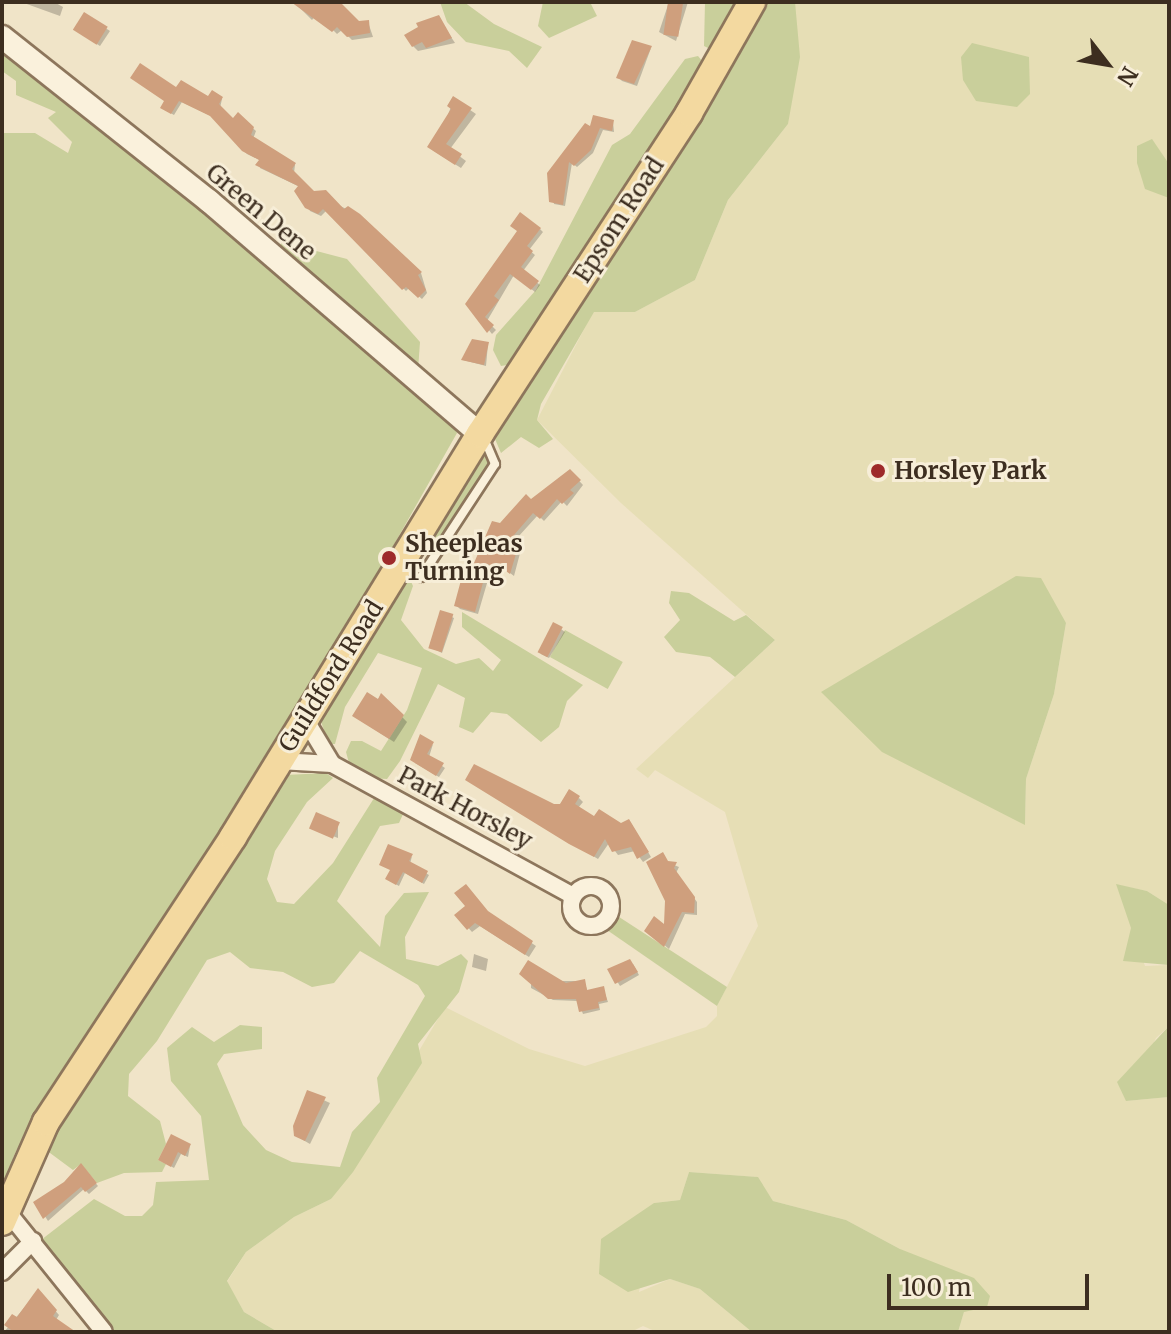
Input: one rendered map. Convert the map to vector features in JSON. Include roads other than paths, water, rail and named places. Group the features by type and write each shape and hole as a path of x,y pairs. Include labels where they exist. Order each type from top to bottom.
{"main road":[{"name":"Epsom Road","path":"480,434 689,113 752,2"},
{"name":"Guildford Road","path":"4,1216 46,1122 233,837 480,434"}],"street":[{"name":"Green Dene","path":"2,37 209,201 480,434"},
{"path":"305,719 332,764"},
{"name":"Park Horsley","path":"279,761 332,764 573,896"},
{"path":"4,1216 33,1241 104,1332"},
{"path":"2,1272 33,1241"}],"lane":[{"path":"421,577 495,464 490,444 480,434"}],"place":[{"name":"Horsley Park","path":"878,471"},
{"name":"Sheepleas Turning","path":"389,558"}]}
